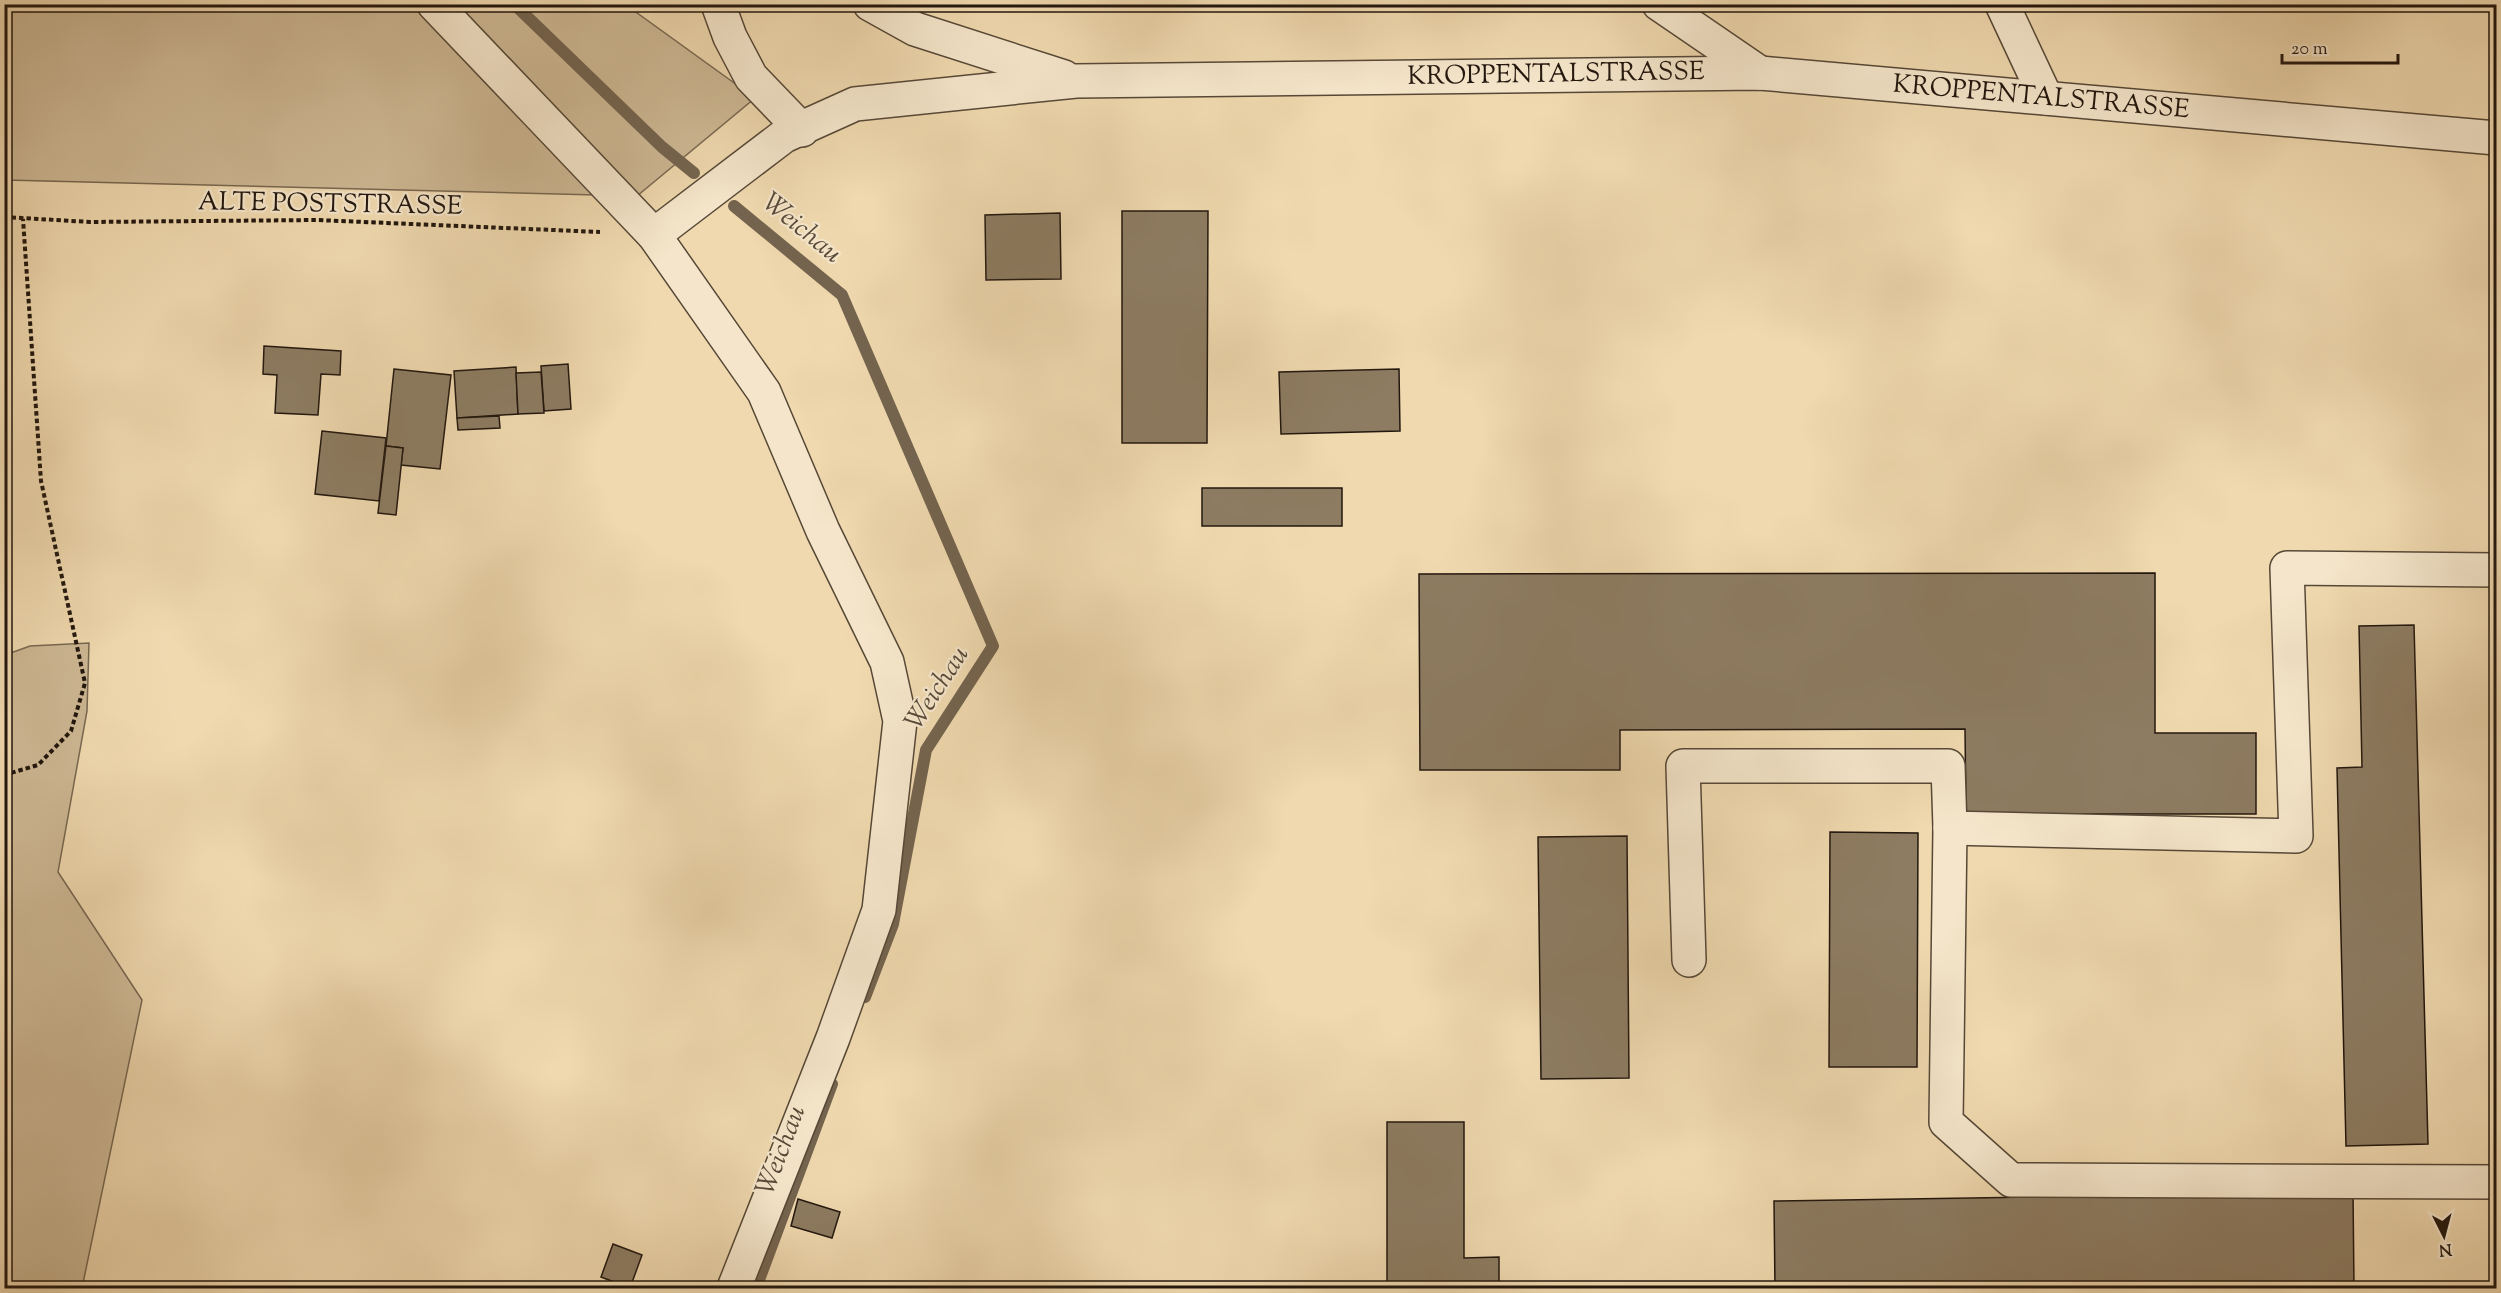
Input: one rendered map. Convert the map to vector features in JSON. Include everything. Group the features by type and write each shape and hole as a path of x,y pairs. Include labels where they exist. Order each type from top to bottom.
{"street":[{"path":"435,4 654,235 764,392 823,531 887,662 900,721 879,910 833,1038 734,1288"},
{"path":"718,4 730,37 752,77 802,130"},
{"path":"870,4 915,29 1076,81"},
{"path":"1659,4 1760,73"},
{"path":"2002,4 2046,98"},
{"name":"KROPPENTALSTRASSE","path":"654,235 784,136 802,130 855,104 1076,81 1760,73 2496,138"},
{"path":"1950,828 2296,836 2288,568 2496,570"},
{"path":"1689,960 1683,766 1948,766 1950,828 1946,1122 2011,1180 2496,1182"}],"path":[{"name":"ALTE POSTSTRASSE","path":"4,217 90,222 317,220 654,235"},
{"path":"4,775 38,765 71,730 85,683 41,481 23,218"}],"shaded area":[{"path":"5,5 626,5 755,98 637,196 5,180"},
{"path":"89,643 87,711 58,872 142,1000 82,1288 5,1288 5,655 30,646"}],"building":[{"path":"1122,211 1208,211 1207,443 1122,443"},
{"path":"1060,213 1061,279 986,280 985,215"},
{"path":"264,346 341,351 340,375 321,374 318,415 275,413 277,375 263,374"},
{"path":"568,364 571,409 544,411 541,366"},
{"path":"516,367 518,414 457,418 454,371"},
{"path":"394,369 451,375 440,469 401,465 403,448 386,446"},
{"path":"1399,369 1400,431 1281,434 1279,372"},
{"path":"541,372 544,413 518,414 516,373"},
{"path":"499,416 500,428 458,430 457,418"},
{"path":"322,431 386,438 379,501 315,494"},
{"path":"386,446 403,448 396,515 378,513"},
{"path":"1202,488 1342,488 1342,526 1202,526"},
{"path":"2155,573 2155,733 2256,733 2256,814 1966,814 1965,729 1620,730 1620,770 1420,770 1419,574"},
{"path":"2414,625 2428,1144 2346,1146 2337,768 2362,767 2359,626"},
{"path":"1830,832 1918,833 1917,1067 1829,1067"},
{"path":"1627,836 1629,1078 1541,1079 1538,837"},
{"path":"1387,1122 1464,1122 1464,1258 1499,1257 1499,1288 1387,1288"},
{"path":"2353,1192 2354,1288 1775,1288 1774,1201"},
{"path":"798,1199 840,1212 832,1238 791,1226"},
{"path":"613,1244 642,1255 630,1288 601,1277"}],"waterway":[{"name":"Weichau","path":"514,4 662,147 694,173"},
{"name":"Weichau","path":"734,206 842,295 993,646 926,750 893,924 865,997"},
{"name":"Weichau","path":"756,1288 832,1084"}]}
